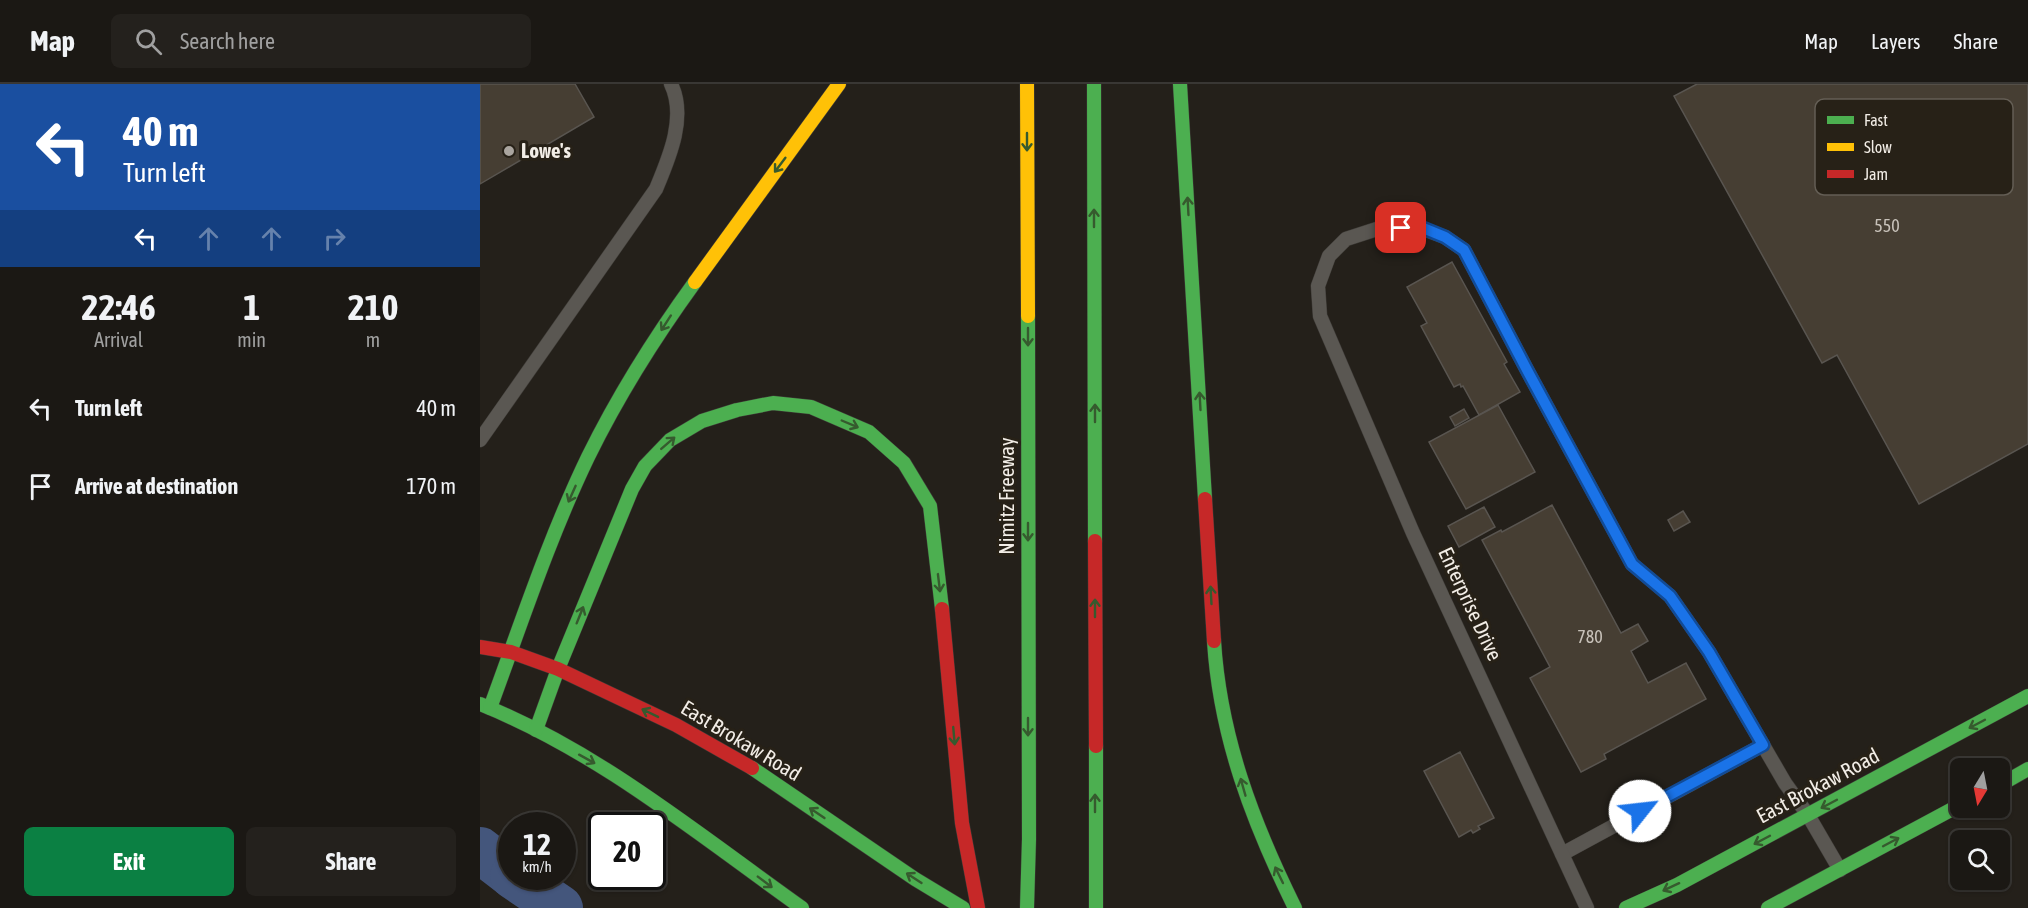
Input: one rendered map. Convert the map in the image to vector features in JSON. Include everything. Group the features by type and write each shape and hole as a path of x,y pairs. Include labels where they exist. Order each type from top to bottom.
{"main road":[{"path":"802,908 610,771 536,730 485,706 511,652 554,534 589,456 633,375 668,320 839,84"},
{"name":"Nimitz Freeway","path":"1027,84 1029,839 1027,908"},
{"path":"1094,84 1096,908"},
{"path":"1180,84 1215,655 1225,724 1245,795 1263,842 1295,908"},
{"path":"536,730 558,669 632,489 645,466 670,440 702,421 737,410 773,403 812,407 869,432 904,463 930,506 962,823 978,908"},
{"name":"East Brokaw Road","path":"480,647 511,652 558,669 676,725 746,764 915,879 963,908"},
{"name":"East Brokaw Road","path":"1626,908 1677,885 2028,696"},
{"path":"2010,779 2028,769"},
{"path":"1768,908 1950,810"}],"lane":[{"path":"480,440 656,189 672,148 677,112 671,84"},
{"name":"Enterprise Drive","path":"1587,908 1418,543 1320,316 1318,286 1329,256 1346,239 1380,228 1423,228 1445,237 1464,250 1632,564 1670,596 1709,652 1785,783 1808,815 1840,870"},
{"path":"1562,854 1763,745"}],"building":[{"name":"Lowe's","path":"480,84 575,84 594,117 480,184"},
{"path":"1697,84 2028,84 2028,444 1919,504 1837,355 1822,363 1674,96"},
{"path":"1452,262 1507,362 1504,364 1520,392 1479,415 1463,386 1461,387 1460,384 1454,387 1421,326 1427,323 1407,287"},
{"path":"1498,405 1535,472 1466,509 1429,442"},
{"path":"1464,409 1469,418 1455,426 1450,417"},
{"path":"1552,505 1621,633 1638,624 1648,641 1631,651 1648,683 1686,663 1706,699 1604,754 1606,759 1581,772 1530,678 1550,667 1482,540"},
{"path":"1484,507 1495,527 1459,547 1448,526"},
{"path":"1683,511 1690,522 1674,531 1668,520"},
{"path":"1460,752 1494,818 1478,826 1480,829 1473,833 1471,830 1459,837 1424,771"}],"waterway":[{"path":"480,850 498,864"},
{"path":"534,890 560,908"}],"traffic: fast":[{"path":"1094,84 1095,541"},
{"path":"1180,84 1205,499"},
{"path":"490,708 548,550 588,457 638,367 695,282"},
{"path":"1027,908 1029,839 1028,316"},
{"path":"536,730 558,669 632,489 645,466 670,440 702,421 737,410 773,403 811,407 869,432 904,463 930,506 942,609"},
{"path":"1214,641 1223,711 1241,779 1265,844 1295,908"},
{"path":"1626,908 1677,885 2028,696"},
{"path":"480,704 566,745 607,770 647,796 802,908"},
{"path":"1096,746 1096,908"},
{"path":"752,768 915,879 963,908"},
{"path":"2010,779 2028,769"},
{"path":"1768,908 1950,810"}],"traffic: slow":[{"path":"695,282 839,84"},
{"path":"1027,84 1028,316"}],"traffic: jam":[{"path":"1205,499 1214,641"},
{"path":"1095,541 1096,746"},
{"path":"942,609 962,823 978,908"},
{"path":"480,647 511,652 558,669 676,725 752,768"}],"place":[{"name":"Lowe's","path":"509,151"}],"route":[{"path":"1401,228 1423,228 1445,237 1464,250 1632,564 1670,596 1709,652 1763,745 1640,811"}]}
